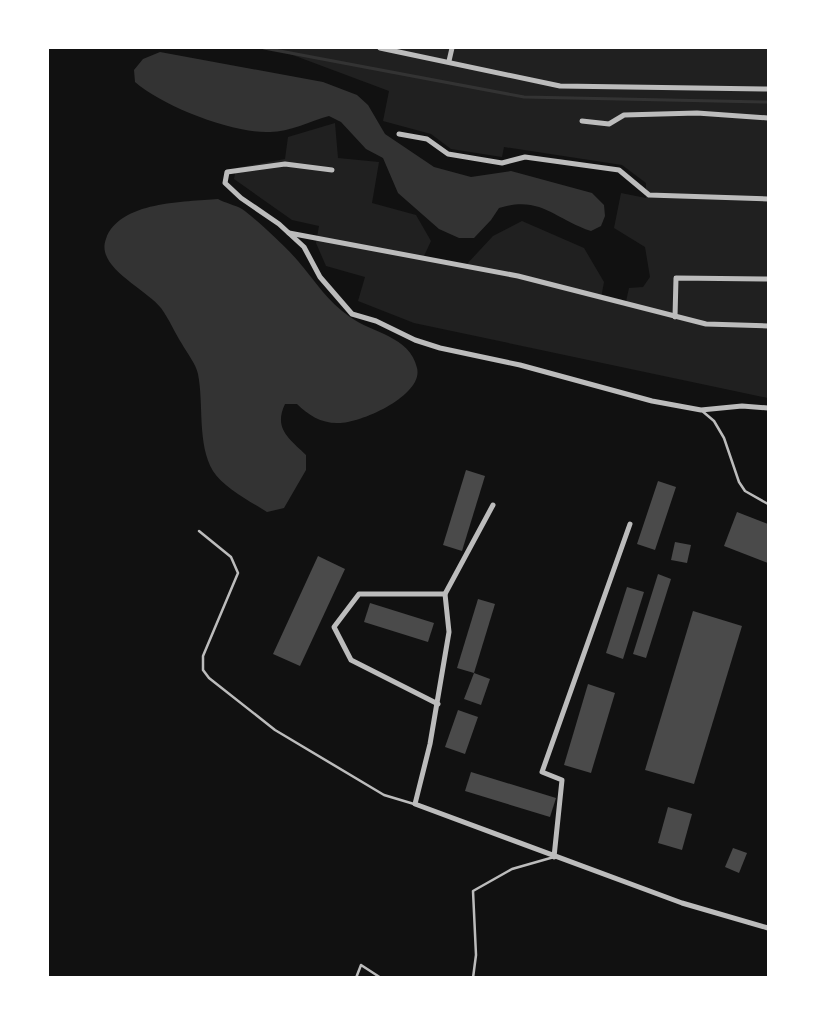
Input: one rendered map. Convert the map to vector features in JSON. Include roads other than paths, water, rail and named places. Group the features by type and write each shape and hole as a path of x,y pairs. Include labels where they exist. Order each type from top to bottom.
{"street":[{"path":"380,48 449,61 560,86 768,89"},
{"path":"449,61 452,48"},
{"path":"582,121 610,124 624,115 697,113 768,118"},
{"path":"399,134 427,139 448,154 502,163 525,157 619,170 650,195 768,199"},
{"path":"332,170 284,164 227,172 225,183 241,198 289,233 304,248 320,277 352,314 376,321 415,340 440,348 493,358 627,395 701,410 722,406 768,408"},
{"path":"289,233 518,276 706,324 768,326"},
{"path":"675,317 676,278 768,279"},
{"path":"493,504 445,594 449,632 438,704 415,804 682,903 768,928"},
{"path":"554,857 562,780 542,772 630,524"},
{"path":"438,704 351,660 334,627 359,594 445,594"}],"lane":[{"path":"701,410 714,421 724,438 738,482 745,491 768,504"},
{"path":"199,530 231,557 238,573 203,656 203,670 209,678 275,730 384,795 415,804"},
{"path":"473,978 476,955 473,891 512,869 554,857"},
{"path":"356,978 362,966 381,978"}],"waterway":[{"path":"264,48 524,97 768,102"}]}
